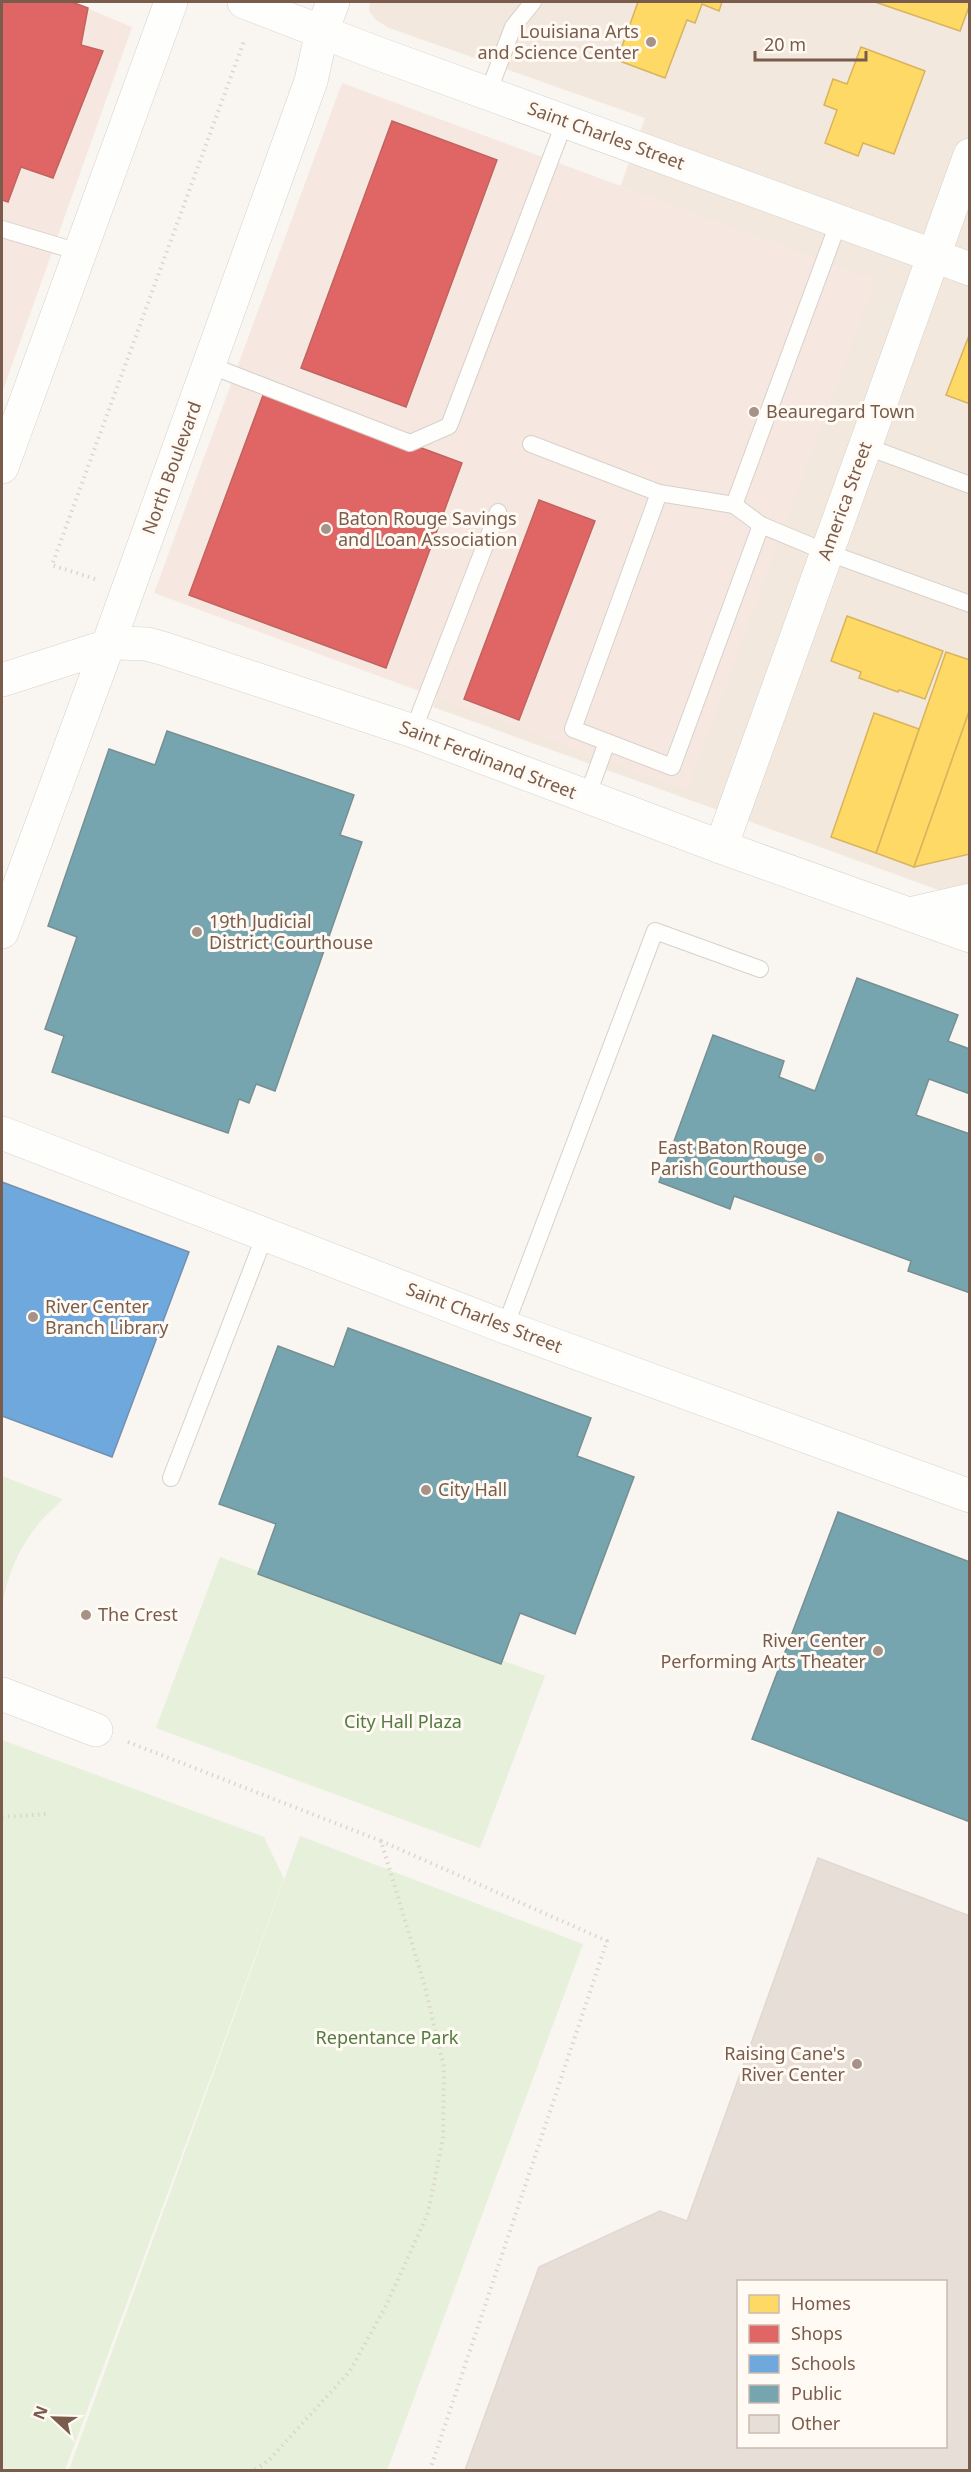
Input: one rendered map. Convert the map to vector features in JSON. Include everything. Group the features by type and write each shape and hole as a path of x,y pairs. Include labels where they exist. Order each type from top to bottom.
{"street":[{"path":"2,467 171,2"},
{"name":"Saint Charles Street","path":"244,2 328,16 488,93 969,269"},
{"name":"North Boulevard","path":"2,932 311,81 328,16"},
{"name":"America Street","path":"720,846 969,155"},
{"name":"Saint Ferdinand Street","path":"2,680 108,645 134,643 165,649 413,731 969,936"},
{"path":"909,914 969,900"},
{"name":"Saint Charles Street","path":"2,1132 505,1327 969,1496"},
{"path":"2,1694 96,1730"}],"lane":[{"path":"488,93 513,27 533,2"},
{"path":"209,365 410,443 449,426 565,121"},
{"path":"734,505 839,221"},
{"path":"2,230 79,252"},
{"path":"531,444 659,493 734,505 761,525 826,552 969,604"},
{"path":"865,446 969,485"},
{"path":"659,493 573,729 672,767 761,525"},
{"path":"413,731 498,512"},
{"path":"587,797 607,742"},
{"path":"505,1327 655,931 760,969"},
{"path":"171,1478 265,1235"}],"path":[{"path":"102,581 52,565 244,41"},
{"path":"96,1730 381,1842 607,1941 430,2470"},
{"path":"2,1817 48,1814"},
{"path":"255,2470 269,2460 350,2371 386,2306 428,2213 441,2149 444,2067 425,1987 381,1842"}],"shaded area":[{"path":"2,2 72,2 132,27 2,393"},
{"name":"Beauregard Town","path":"370,2 969,2 969,901 433,707 645,118 389,28 376,20 369,11"},
{"path":"342,83 875,280 687,790 154,593"}],"green space":[{"path":"2,1476 62,1499 39,1523 19,1553 10,1575 2,1609"},
{"name":"City Hall Plaza","path":"220,1557 545,1676 480,1848 156,1728"},
{"path":"2,1740 264,1837 284,1879 65,2470 2,2470"},
{"name":"Repentance Park","path":"300,1836 583,1944 387,2470 69,2470"}],"building: Homes":[{"name":"Louisiana Arts and Science Center","path":"638,2 722,2 719,11 702,4 695,23 687,20 665,78 617,60"},
{"path":"875,2 970,2 970,4 960,31"},
{"path":"861,47 925,71 894,154 863,143 858,156 825,143 837,110 824,105 833,79 847,84"},
{"path":"970,333 970,404 946,395"},
{"path":"847,616 943,651 925,699 859,678 861,672 831,661"},
{"path":"946,652 970,660 970,709 914,867 876,853"},
{"path":"970,709 970,854 914,867"},
{"path":"874,713 919,729 876,853 831,837"}],"building: Shops":[{"path":"2,2 72,2 88,8 81,45 103,51 53,178 21,167 8,202 2,200"},
{"path":"392,121 497,160 406,407 301,368"},
{"name":"Baton Rouge Savings and Loan Association","path":"265,390 462,463 386,668 189,595"},
{"path":"539,500 595,521 519,720 464,699"}],"building: Schools":[{"path":"2,1182 189,1252 112,1457 2,1416"}],"building: Public":[{"name":"19th Judicial District Courthouse","path":"167,731 354,795 340,835 362,842 275,1091 256,1084 249,1103 239,1099 228,1133 52,1072 64,1036 45,1029 77,937 48,926 109,749 155,765"},
{"name":"East Baton Rouge Parish Courthouse","path":"857,978 958,1015 948,1041 970,1049 970,1094 929,1079 916,1115 970,1134 970,1293 908,1271 911,1261 734,1196 730,1209 659,1182 713,1035 784,1061 779,1077 815,1091"},
{"name":"City Hall","path":"348,1328 591,1418 577,1456 634,1477 575,1634 520,1613 501,1664 258,1574 276,1524 219,1504 278,1346 334,1367"},
{"name":"River Center Performing Arts Theater","path":"838,1512 970,1562 970,1822 752,1739"}],"building: Other":[{"name":"Raising Cane's River Center","path":"818,1858 970,1916 970,2470 465,2470 539,2267 660,2211 687,2221"}],"place":[{"name":"Louisiana Arts and Science Center","path":"651,42"},
{"name":"Beauregard Town","path":"754,412"},
{"name":"Baton Rouge Savings and Loan Association","path":"326,529"},
{"name":"19th Judicial District Courthouse","path":"197,932"},
{"name":"East Baton Rouge Parish Courthouse","path":"819,1158"},
{"name":"River Center Branch Library","path":"33,1317"},
{"name":"City Hall","path":"426,1490"},
{"name":"The Crest","path":"86,1615"},
{"name":"River Center Performing Arts Theater","path":"878,1651"},
{"name":"Raising Cane's River Center","path":"857,2064"}]}
